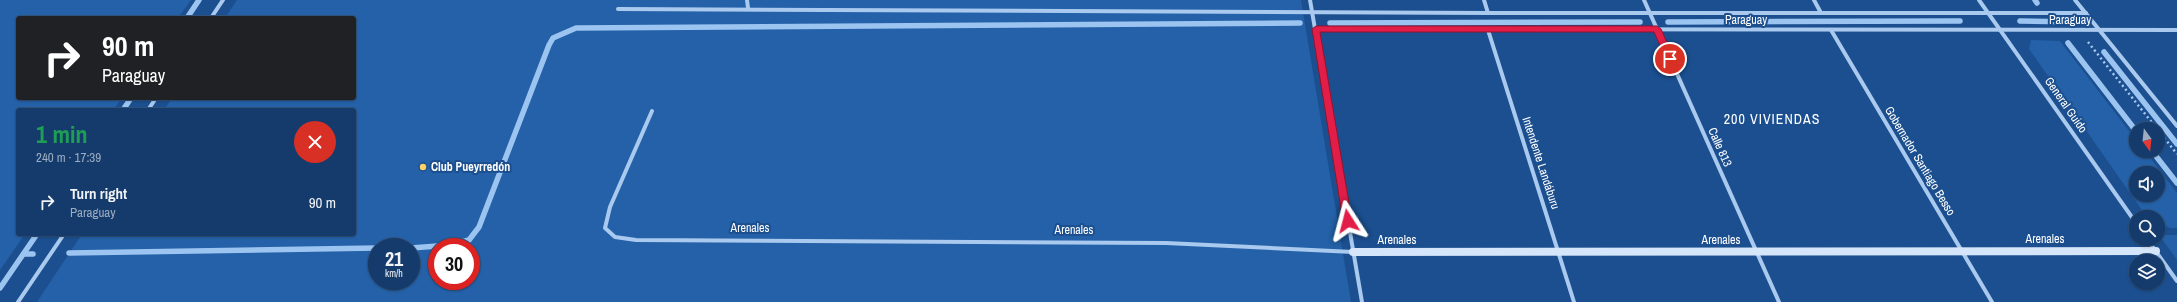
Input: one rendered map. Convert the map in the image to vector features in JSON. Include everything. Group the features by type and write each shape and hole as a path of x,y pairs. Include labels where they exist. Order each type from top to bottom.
{"street":[{"path":"212,16 223,0"},
{"path":"747,0 748,8"},
{"path":"1310,0 1362,302"},
{"path":"1484,0 1488,13"},
{"name":"Calle 813","path":"1644,0 1779,302"},
{"path":"1814,0 1821,13"},
{"name":"General Guido","path":"1979,0 2129,213"},
{"path":"2075,0 2177,126"},
{"name":"Paraguay","path":"618,9 748,8 1488,13 2086,13"},
{"name":"Paraguay","path":"1316,29 2177,30"},
{"name":"Intendente Landáburu","path":"1488,30 1574,302"},
{"name":"Gobernador Santiago Besso","path":"1831,30 1992,302"},
{"name":"Arenales","path":"652,111 610,207 605,228 615,237 636,240 1166,243 1353,252 2156,251"},
{"path":"18,302 63,236"},
{"path":"2153,246 2177,281"}],"path":[{"path":"2078,30 2152,122"},
{"path":"2165,139 2177,154"}],"shaded area":[{"path":"0,0 191,0 179,16 16,16 16,100 120,100 114,108 16,108 16,236 24,236 0,270"},
{"path":"237,0 1301,0 1351,302 37,302 81,236 356,236 356,108 165,108 171,100 356,100 356,16 226,16"},
{"path":"2031,40 2060,41 2129,131 2129,158 2150,158 2156,166 2129,166 2129,192 2029,49"},
{"path":"2165,177 2177,193 2177,228 2170,228 2165,226 2165,210 2142,210 2136,202 2165,202"},
{"path":"2165,235 2177,235 2177,260 2165,243"}],"waterway":[{"path":"188,16 199,0"},
{"path":"1668,22 1960,21"},
{"path":"2020,21 2081,22"},
{"path":"1330,23 1640,22"},
{"path":"420,247 451,245 469,240 479,227 549,45 553,38 576,28 1300,23"},
{"path":"2068,43 2129,122"},
{"path":"2104,52 2177,144"},
{"path":"124,108 130,100"},
{"path":"2157,158 2177,183"},
{"path":"0,288 36,236"},
{"path":"69,253 368,248"},
{"path":"24,254 33,254"}],"place":[{"name":"Club Pueyrredón","path":"423,167"}],"district":[{"name":"200 VIVIENDAS","path":"1772,119"}],"route":[{"path":"1348,221 1316,29 1657,29 1670,59"}]}
